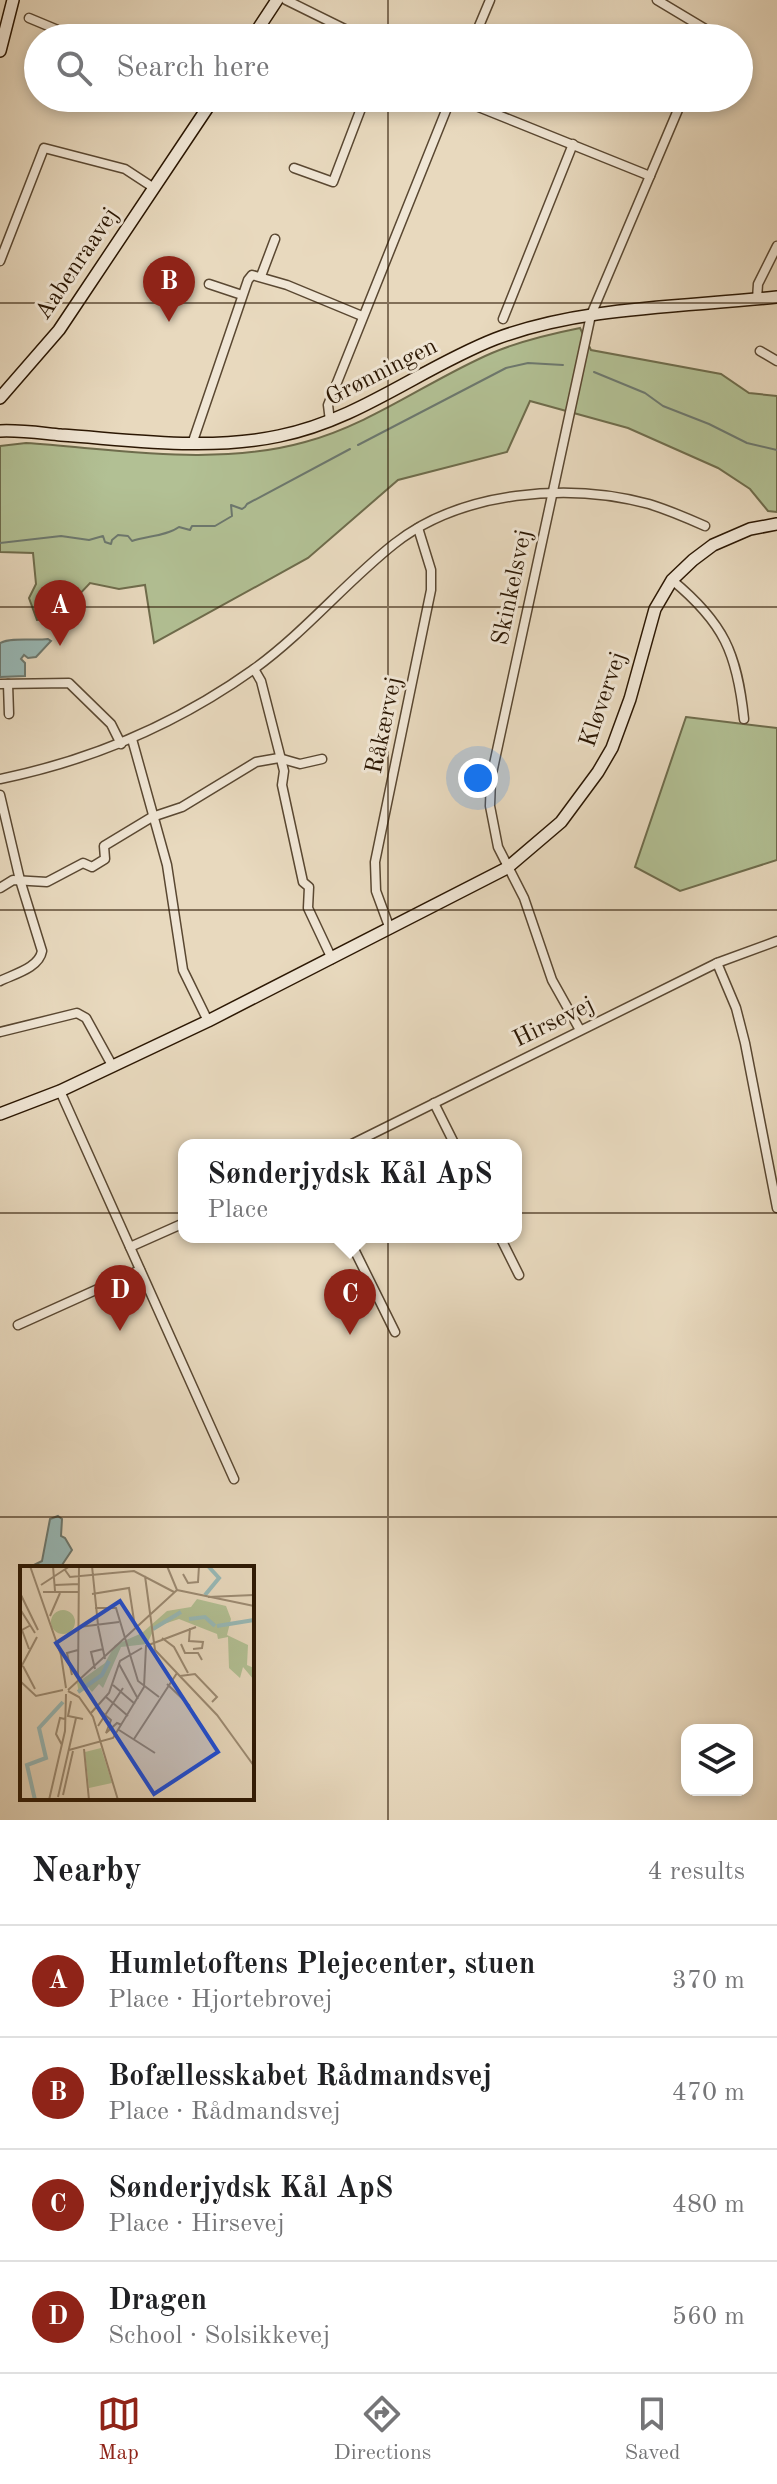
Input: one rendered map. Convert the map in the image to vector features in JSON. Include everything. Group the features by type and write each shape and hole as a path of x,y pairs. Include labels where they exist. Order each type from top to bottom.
{"street":[{"path":"0,51 13,0"},
{"path":"261,24 277,0"},
{"path":"286,0 335,24"},
{"path":"480,24 490,0"},
{"path":"657,0 697,24"},
{"path":"673,10 677,0"},
{"path":"29,18 43,24"},
{"name":"Aabenraavej","path":"0,398 59,330 205,112"},
{"path":"294,168 333,182 360,112"},
{"path":"330,421 328,405 445,112"},
{"path":"491,112 650,176"},
{"name":"Skinkelsvej","path":"580,1030 552,980 524,898 507,868 493,829 491,778 591,315 677,112"},
{"path":"503,319 573,144"},
{"path":"0,261 44,148 125,169 154,188"},
{"path":"261,276 275,239"},
{"path":"757,299 758,284 777,246"},
{"path":"192,444 242,295 252,275 362,316"},
{"path":"209,284 242,295"},
{"name":"Grønningen","path":"0,431 192,444 247,442 281,436 353,413 496,339 551,322 591,315 777,297"},
{"path":"760,351 777,361"},
{"path":"0,779 36,772 121,744 206,701 285,645 394,544 449,512 511,496 585,493 648,504 705,526"},
{"name":"Kløvervej","path":"0,1114 60,1091 208,1021 507,868 561,822 612,748 626,711 655,609 672,580 713,545 750,529 777,524"},
{"name":"Råkærvej","path":"390,929 376,891 375,862 431,590 431,570 418,528"},
{"path":"672,580 706,611 722,633 734,660 744,719"},
{"path":"254,669 261,681 284,771 282,785 303,882 309,887 308,908 332,959"},
{"path":"9,714 4,684 69,683 111,724 121,744"},
{"path":"132,739 167,865 183,970 208,1021"},
{"path":"0,888 13,880 47,882 83,863 92,867 105,859 104,846 152,817 182,807 256,762 279,758 300,764 322,759"},
{"path":"0,795 42,956 36,963 0,981"},
{"name":"Hirsevej","path":"362,1139 717,963 777,941"},
{"path":"717,963 736,1008 745,1043 777,1208"},
{"path":"0,1032 77,1013 86,1018 113,1067"},
{"path":"60,1091 234,1479"},
{"path":"434,1103 452,1139"},
{"path":"130,1247 178,1226"},
{"path":"351,1243 395,1332"},
{"path":"503,1243 519,1275"},
{"path":"18,1325 140,1270"}],"green space":[{"path":"580,328 591,350 721,374 749,393 777,396 777,512 768,511 750,489 718,468 628,428 530,401 507,452 398,480 308,558 154,643 145,585 119,589 90,583 57,618 37,620 29,598 36,584 33,553 0,552 0,446 26,443 202,455 271,449 305,442 354,424 503,349"},
{"path":"686,717 777,728 777,860 680,891 635,867"}],"water":[{"path":"51,641 36,657 24,655 21,659 25,663 25,676 0,677 0,643"},
{"path":"58,1516 62,1519 61,1536 72,1550 61,1566 32,1566 42,1561 50,1519"}],"waterway":[{"path":"358,445 506,368 528,363 563,365"},
{"path":"594,372 645,393 663,406 747,443 777,450"},
{"path":"0,543 61,536 89,540 103,536 105,542 111,544 118,535 128,536 132,541 179,527 190,530 192,526 215,526 232,516 231,505 242,509 350,449"}],"place":[{"name":"Bofællesskabet Rådmandsvej","path":"169,322"},
{"name":"Humletoftens Plejecenter, stuen","path":"60,646"},
{"name":"Dragen","path":"120,1331"},
{"name":"Sønderjydsk Kål ApS","path":"350,1335"}]}
